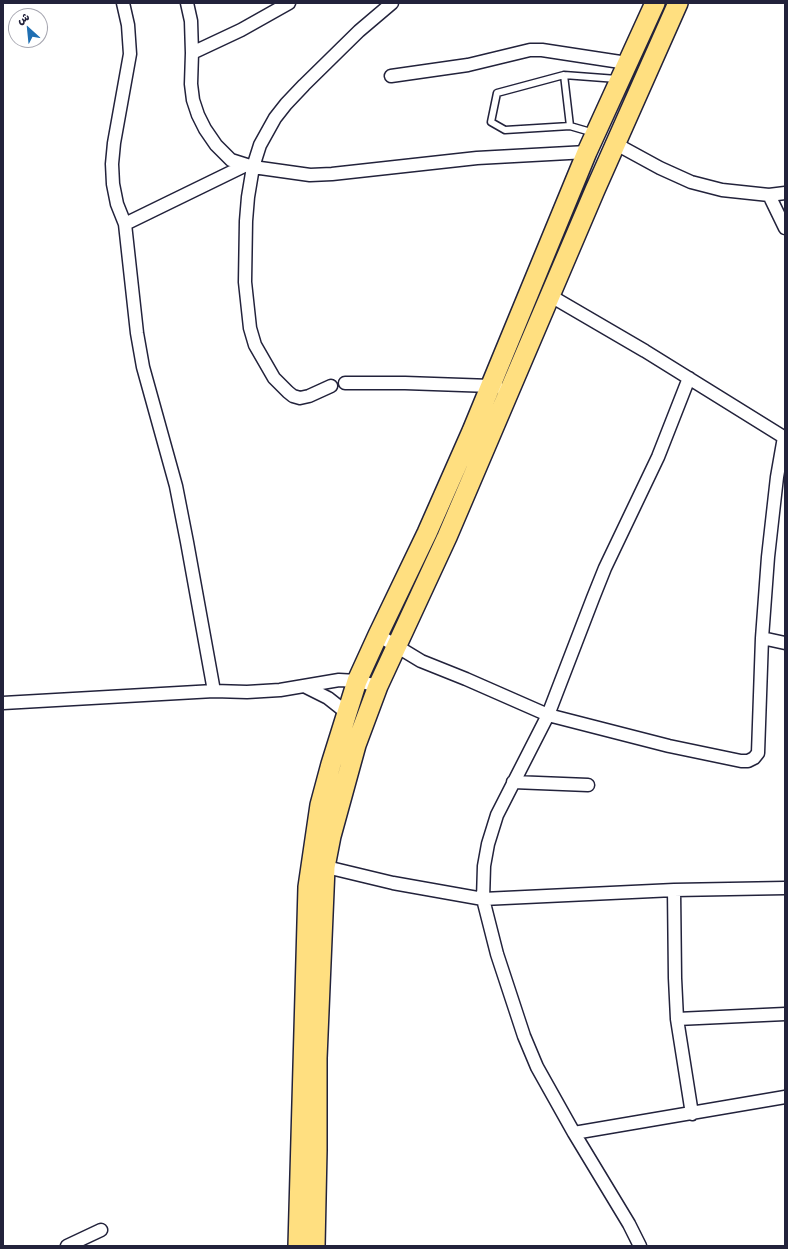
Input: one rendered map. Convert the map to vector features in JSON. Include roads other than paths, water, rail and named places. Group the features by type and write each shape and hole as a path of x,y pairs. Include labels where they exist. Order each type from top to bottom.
{"main road":[{"path":"315,1246 317,1150 318,865 320,805 357,681 427,533 491,386 587,152 655,3"},
{"path":"298,1246 308,887 333,829 356,745 378,686 447,537 510,391 549,295 678,3"}],"street":[{"path":"123,3 128,25 130,54 114,143 112,164 113,184 117,204 125,224 137,333 143,367 176,486 189,549 214,691"},
{"path":"187,3 191,21 191,84 193,100 205,129 216,145 230,160 250,166 310,175 332,174 477,158 587,152"},
{"path":"192,53 241,30 288,3"},
{"path":"331,386 309,396 300,398 293,396 274,378 255,344 250,328 245,282 246,221 250,166 268,130 286,104 359,31 392,3"},
{"path":"391,76 468,65 530,50 542,50 624,72"},
{"path":"616,144 660,168 691,182 722,190 769,195 785,193"},
{"path":"125,224 250,166"},
{"path":"769,195 785,228"},
{"path":"378,635 421,661 548,715 669,746 741,761 748,761 754,758 758,753 762,638 768,557 777,477 784,438 645,351 549,295"},
{"path":"640,1246 629,1224 574,1133 537,1067 524,1036 497,954 483,898 484,866 488,844 497,815 548,715 605,568 658,457 689,378"},
{"path":"345,383 405,383 491,386 510,391"},
{"path":"762,638 785,643"},
{"path":"3,703 214,691 273,691 339,680 357,681 378,686"},
{"path":"304,686 328,698 347,713"},
{"path":"513,782 588,785"},
{"path":"318,865 393,882 483,898 674,890 785,888"},
{"path":"674,890 677,1019 692,1114"},
{"path":"677,1019 785,1014"},
{"path":"574,1133 785,1097"},
{"path":"67,1246 101,1230"}],"lane":[{"path":"596,133 570,126 505,130 491,122 497,93 564,75 624,72"},
{"path":"564,75 570,126"}]}
